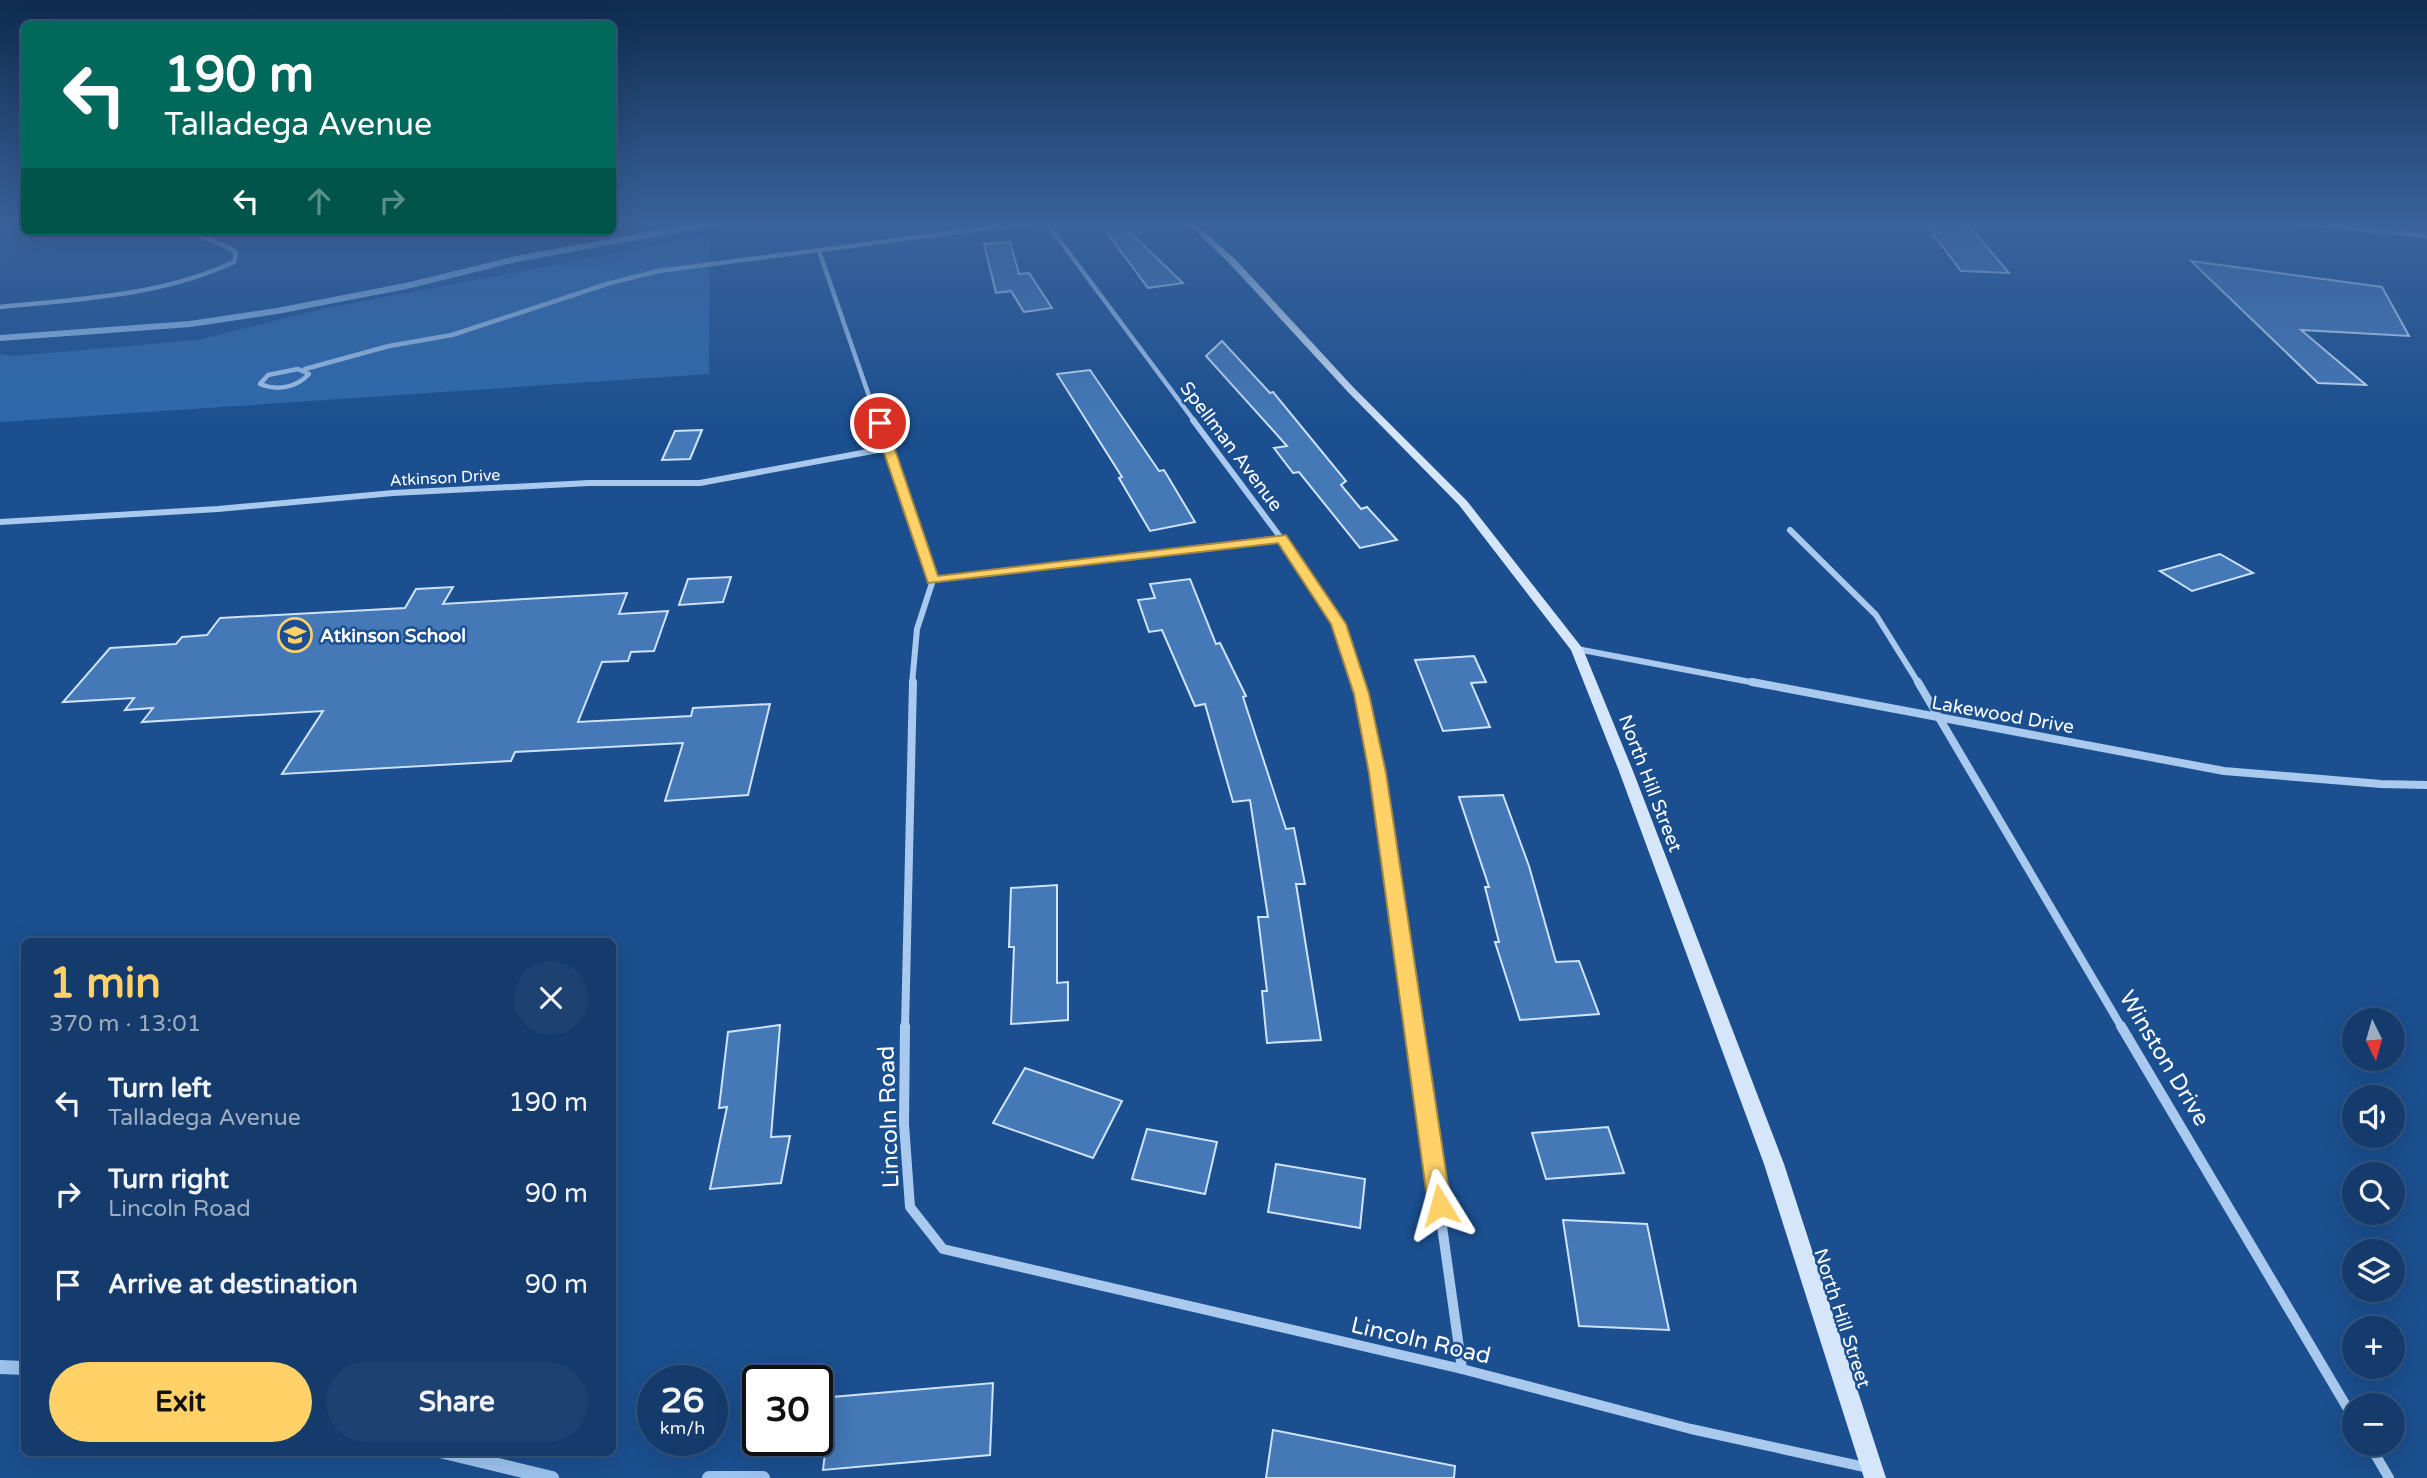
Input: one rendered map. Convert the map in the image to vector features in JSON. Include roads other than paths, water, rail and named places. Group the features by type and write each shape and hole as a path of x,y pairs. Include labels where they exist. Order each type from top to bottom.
{"street":[{"path":"0,307 122,291"},
{"path":"304,369 308,371 308,377 298,383 274,388 260,384 262,378 275,372 304,369 389,346 452,335 586,291"},
{"path":"833,291 933,580 1281,538"},
{"name":"Spellman Avenue","path":"1097,291 1281,538 1339,624 1361,694 1378,773 1462,1369"},
{"name":"North Hill Street","path":"1260,291 1351,390 1463,503 1577,649 1626,771 1774,1164 1873,1474"},
{"name":"Atkinson Drive","path":"0,522 218,509 393,493 589,484 699,483 889,448"},
{"name":"Winston Drive","path":"1790,530 1876,615 1905,660 2342,1399"},
{"name":"Lincoln Road","path":"933,580 917,629 910,714 911,818 905,950 904,1124 910,1207 943,1249 1462,1369 1873,1474"},
{"name":"Lakewood Drive","path":"1577,649 2224,771 2427,785"},
{"path":"2376,1456 2389,1478"}],"waterway":[{"path":"0,338 190,324 380,291"},
{"path":"0,1367 21,1368"},
{"path":"461,1456 552,1478"},
{"path":"709,1478 763,1478"}],"place":[{"name":"Atkinson School","path":"295,635"}]}
